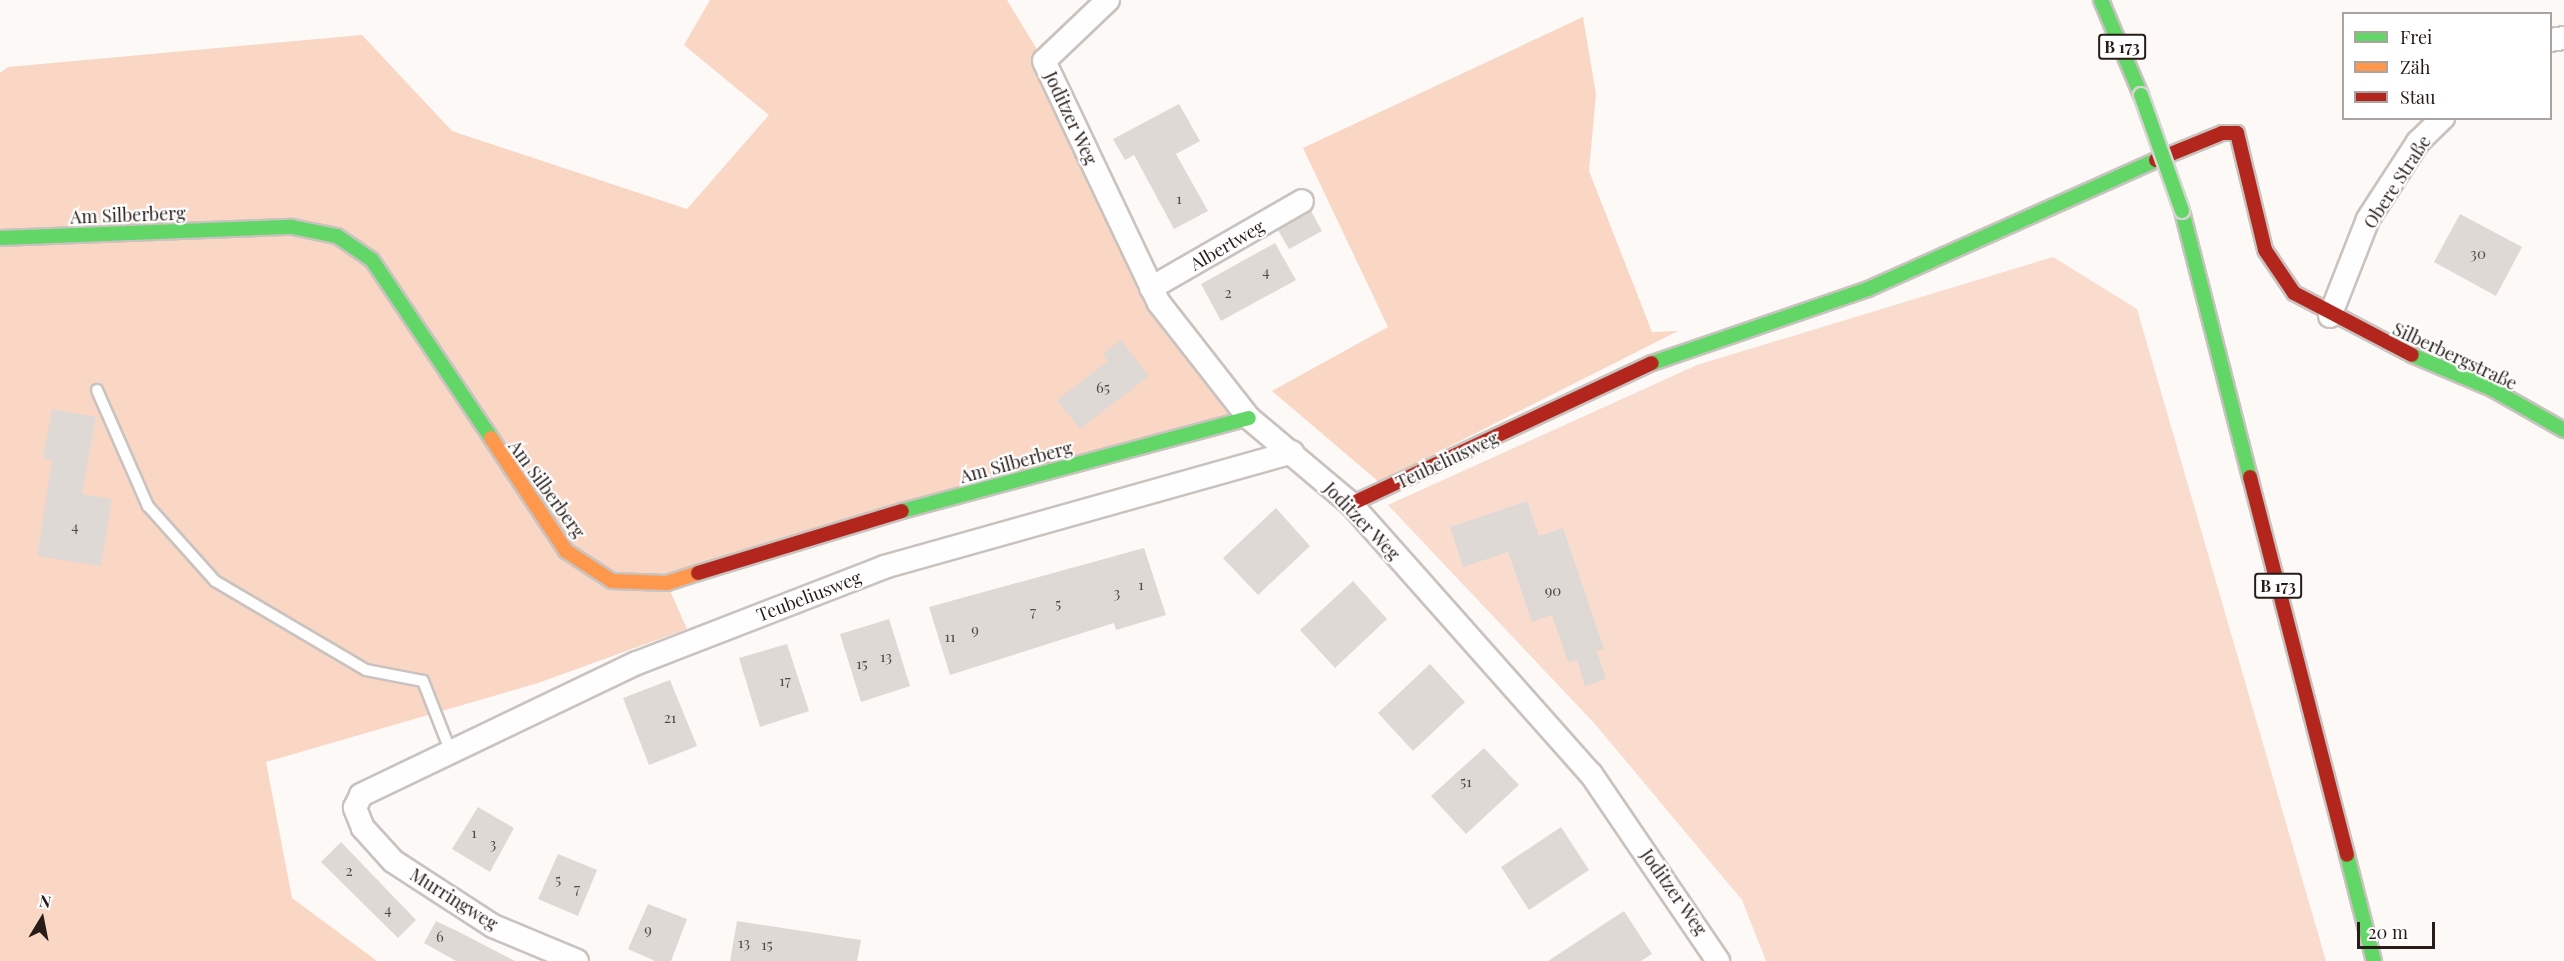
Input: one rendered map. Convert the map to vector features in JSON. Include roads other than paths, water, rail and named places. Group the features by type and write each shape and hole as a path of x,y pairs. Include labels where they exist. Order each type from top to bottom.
{"street":[{"name":"Joditzer Weg","path":"1108,0 1044,61 1151,288 1249,418 1351,504 1591,774 1718,961"},
{"name":"B 173","path":"2101,0 2140,94 2182,211 2374,961"},
{"name":"Obere Straße","path":"2330,316 2368,219 2418,142 2441,120"},
{"name":"Silberbergstraße","path":"1544,416 1695,344 1868,289 1935,262 2092,185 2222,133 2238,133 2265,250 2276,272 2294,293 2330,316 2492,389 2564,430"},
{"name":"Albertweg","path":"1151,288 1302,201"},
{"name":"Am Silberberg","path":"0,238 292,227 337,236 372,260 567,551 612,581 667,583 897,512 1249,418"},
{"name":"Teubeliusweg","path":"1351,504 1544,416"},
{"name":"Teubeliusweg","path":"354,808 361,795 450,750 637,663 884,567 1292,452"},
{"name":"Murringweg","path":"354,808 363,828 393,861 493,926 577,961"}],"lane":[{"path":"97,390 148,506 215,581 366,670 423,681 450,750"}]}
